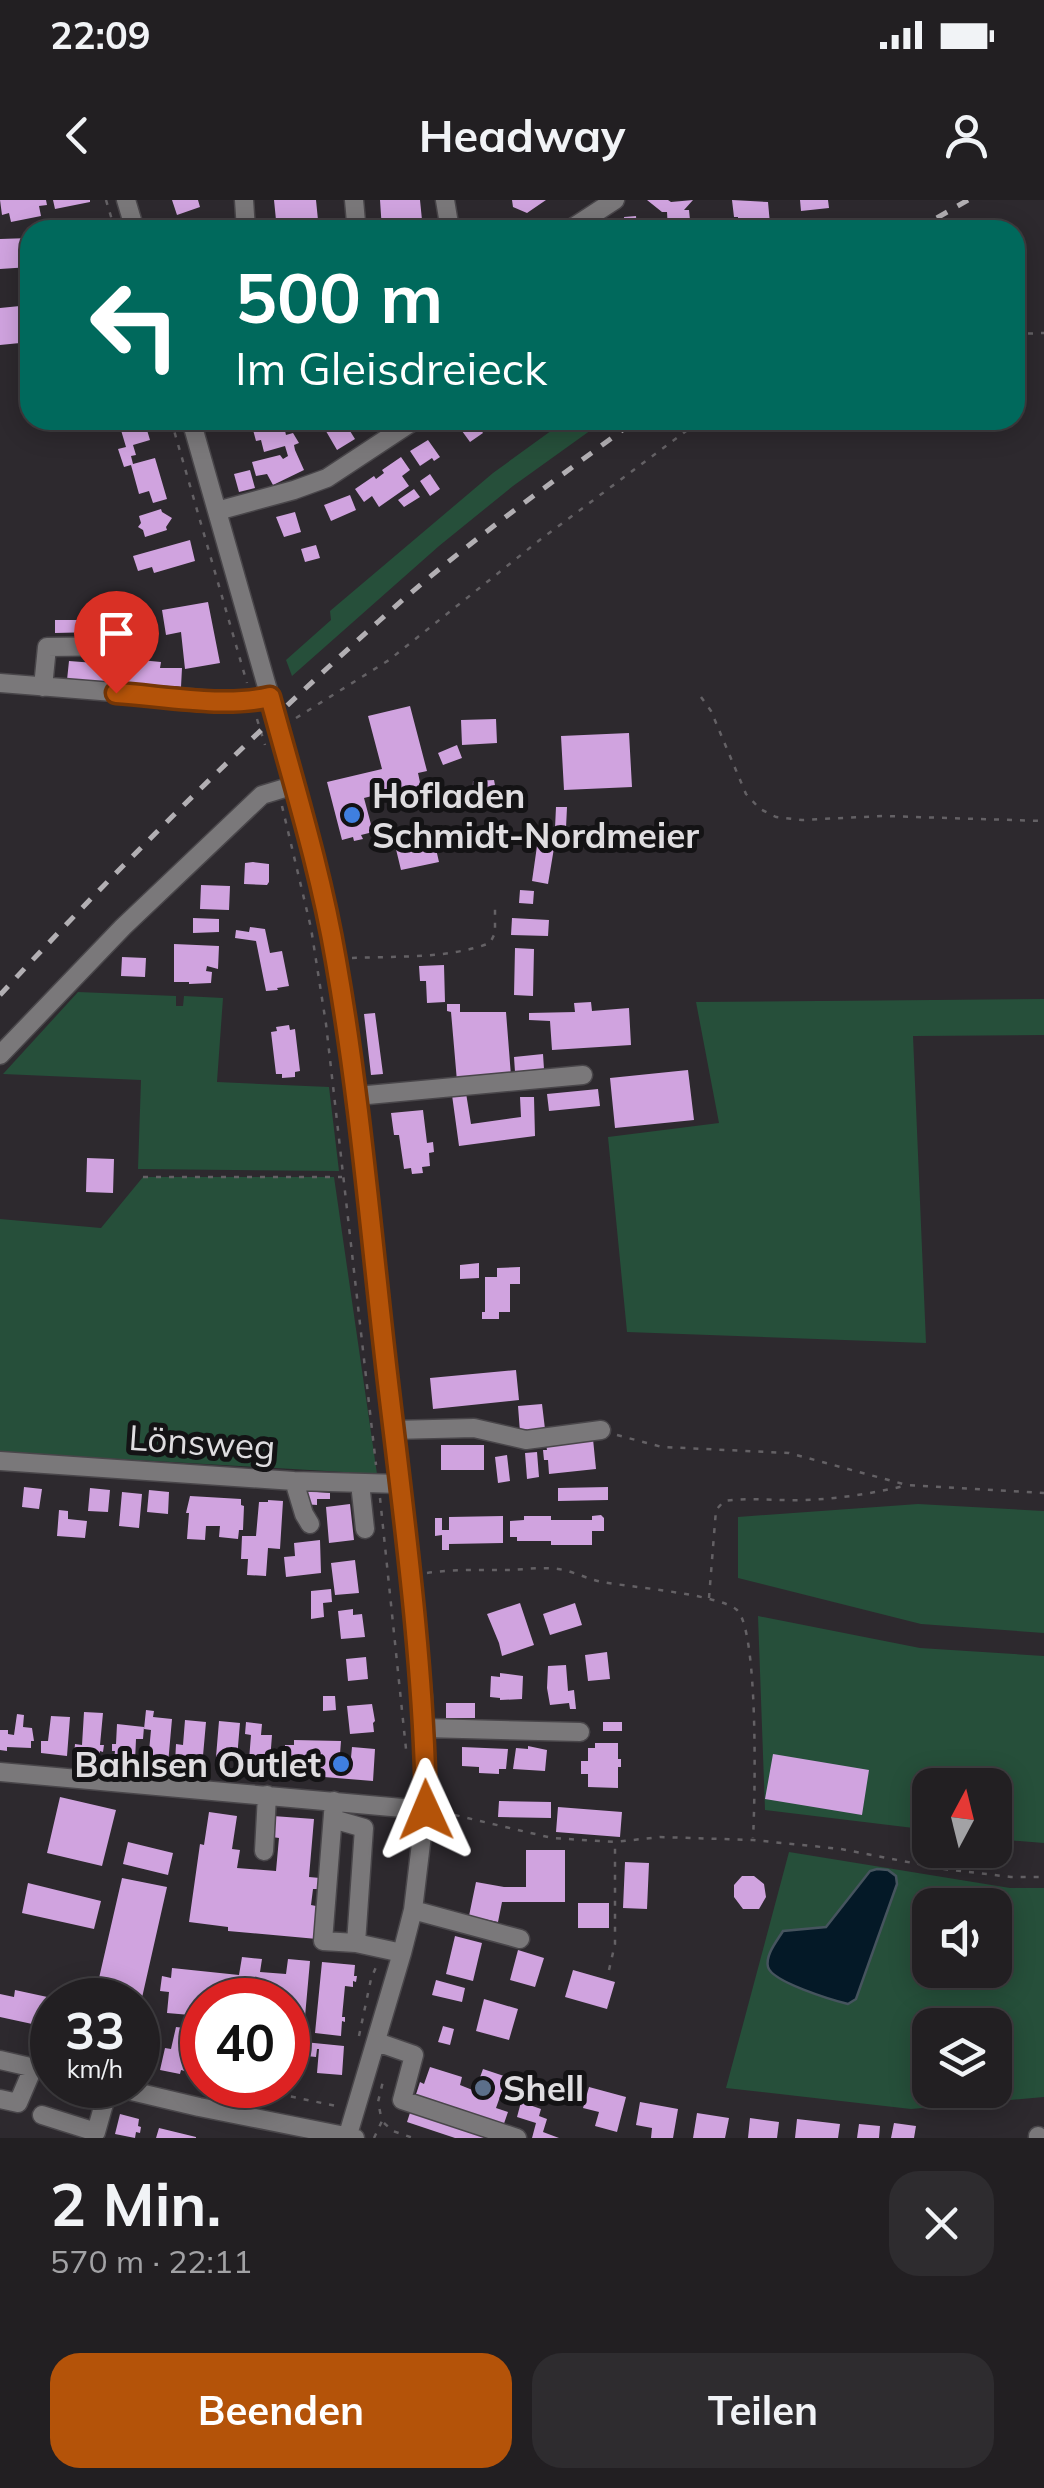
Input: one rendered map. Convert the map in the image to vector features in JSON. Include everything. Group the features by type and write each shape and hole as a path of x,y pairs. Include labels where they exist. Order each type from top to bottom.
{"street":[{"path":"584,220 615,200"},
{"path":"160,2098 350,2137 368,2041 393,1950 413,1910 426,1810 424,1728 400,1484 357,1096 336,958 313,852 287,787 278,726 261,699 194,430"},
{"path":"217,511 327,478 400,430"},
{"path":"43,687 47,646 130,646"},
{"path":"0,682 261,699"},
{"path":"0,1055 123,927 262,795 287,787"},
{"path":"357,1096 583,1075"},
{"path":"393,1430 474,1428 526,1440 601,1430"},
{"name":"Lönsweg","path":"0,1462 400,1484"},
{"path":"294,1481 310,1524"},
{"path":"365,1530 369,1484"},
{"path":"424,1728 580,1732"},
{"path":"0,1772 267,1796 333,1810 426,1810"},
{"path":"264,1850 267,1796"},
{"path":"333,1810 324,1941 393,1950"},
{"path":"333,1810 364,1828 356,1944"},
{"path":"413,1910 520,1939"},
{"path":"368,2041 414,2055 402,2100 517,2138"},
{"path":"0,2060 30,2067"},
{"path":"0,2099 18,2104 30,2077"},
{"path":"42,2115 96,2135 102,2108"}],"path":[{"path":"174,430 261,699 268,754"},
{"path":"278,726 389,660 687,430"},
{"path":"700,697 710,711 746,794 760,809 776,817 1044,822"},
{"path":"287,787 326,1024 369,1484 403,1701 406,1754"},
{"path":"336,958 475,949 490,943 495,932 495,902"},
{"path":"143,1177 366,1177"},
{"path":"601,1430 662,1448 789,1453 908,1486 1044,1494"},
{"path":"708,1600 716,1510 724,1501 860,1496 908,1486"},
{"path":"409,1574 558,1569 602,1582 708,1600 737,1610 749,1642 755,1750 752,1840"},
{"path":"426,1810 552,1838 616,1842 660,1837 752,1840 841,1849 944,1869 1044,1877"},
{"path":"609,1970 615,1944 616,1842"},
{"path":"368,2041 359,2028 372,1978 393,1950"},
{"path":"310,2100 338,2106"},
{"path":"374,2138 382,2122 413,2138"}],"green space":[{"path":"552,430 591,430 439,546 292,676 286,660 331,620 330,611 493,473"},
{"path":"78,992 176,996 176,1006 183,1006 184,996 223,998 217,1082 329,1087 339,1171 138,1169 141,1080 3,1074"},
{"path":"1044,999 1044,1035 913,1036 926,1343 627,1332 608,1137 719,1123 696,1002"},
{"path":"143,1177 334,1177 377,1474 0,1452 0,1219 101,1228"},
{"path":"918,1504 1044,1511 1044,1633 921,1624 738,1578 738,1517"},
{"path":"758,1616 920,1648 1044,1656 1044,1843 1012,1840 1012,1768 912,1768 912,1828 765,1810"},
{"path":"789,1852 1010,1888 912,1888 912,1988 1012,1988 1012,1888 1044,1888 1044,2097 1012,2100 1012,2008 912,2008 912,2108 922,2108 911,2109 726,2088"}],"water":[{"path":"877,1869 896,1876 897,1884 856,1999 848,2004 829,1999 772,1973 768,1958 783,1931 826,1927 870,1871"}],"building":[{"path":"0,200 46,200 47,205 39,206 41,216 11,222 9,213 2,215"},
{"path":"53,200 90,200 90,202 55,209"},
{"path":"172,200 198,200 200,207 177,215"},
{"path":"274,200 316,200 318,220 276,220"},
{"path":"380,200 420,200 422,220 381,220"},
{"path":"512,200 546,200 527,213 513,207"},
{"path":"647,200 693,200 684,210 689,210 690,220 667,220 667,212"},
{"path":"732,200 768,202 770,220 734,217"},
{"path":"800,200 828,200 829,208 801,211"},
{"path":"20,238 20,268 0,269 0,239"},
{"path":"20,306 20,343 0,345 0,308"},
{"path":"121,430 147,430 150,440 133,445 133,464 155,458 167,499 153,503 149,491 139,494 131,465 124,467 118,449 126,447"},
{"path":"253,430 293,433 304,470 273,485 267,474 256,476 252,462 288,456 285,446 264,452 261,440 256,441"},
{"path":"325,430 349,430 355,439 337,450"},
{"path":"461,430 481,430 483,433 470,442"},
{"path":"428,440 440,457 420,466 410,451"},
{"path":"401,457 410,470 402,476 409,486 379,507 372,496 364,502 355,489 374,476 376,479"},
{"path":"250,470 255,488 239,492 234,474"},
{"path":"430,474 440,489 430,496 420,481"},
{"path":"414,489 420,497 404,507 398,500"},
{"path":"350,495 356,510 331,521 324,505"},
{"path":"161,509 172,518 167,530 145,537 138,527 139,516"},
{"path":"295,512 301,532 284,537 276,517"},
{"path":"190,540 195,561 154,573 152,567 138,571 133,556"},
{"path":"316,545 320,558 305,562 301,549"},
{"path":"208,602 220,663 185,669 181,632 166,635 162,610"},
{"path":"140,616 140,630 152,630 152,642 139,642 139,631 55,633 55,620"},
{"path":"109,657 161,662 160,668 182,668 181,687 173,686 172,690 67,680 69,661 108,664"},
{"path":"410,706 427,771 418,773 421,787 364,798 373,832 361,835 363,839 342,840 327,782 382,769 368,716"},
{"path":"496,719 497,743 462,745 461,720"},
{"path":"629,733 632,787 564,790 561,736"},
{"path":"457,745 462,758 443,765 438,753"},
{"path":"494,780 498,801 472,802 473,781"},
{"path":"556,807 567,807 566,828 555,828"},
{"path":"433,836 439,862 401,870 395,845"},
{"path":"537,846 554,848 548,884 532,881"},
{"path":"245,863 269,864 267,885 244,884"},
{"path":"201,885 230,886 229,910 200,909"},
{"path":"520,890 534,891 533,904 519,903"},
{"path":"193,918 219,919 219,932 193,933"},
{"path":"512,918 549,920 548,936 511,935"},
{"path":"250,927 265,929 270,953 282,951 289,986 266,991 256,941 235,938 236,930 249,932"},
{"path":"174,944 219,946 218,969 207,966 206,971 212,972 211,983 174,982"},
{"path":"515,948 534,949 533,996 514,995"},
{"path":"122,957 146,958 145,977 121,976"},
{"path":"444,965 445,1002 427,1003 426,981 420,981 419,966"},
{"path":"591,1002 592,1011 629,1008 631,1045 552,1050 550,1021 529,1020 529,1013 575,1012 574,1003"},
{"path":"447,1004 460,1004 460,1012 506,1012 511,1076 457,1081"},
{"path":"375,1013 383,1074 371,1075 364,1014"},
{"path":"289,1025 290,1030 295,1029 300,1071 295,1072 295,1077 282,1078 282,1074 276,1074 271,1032"},
{"path":"543,1054 544,1069 515,1072 514,1057"},
{"path":"688,1070 694,1120 615,1128 610,1078"},
{"path":"598,1089 600,1106 549,1111 547,1094"},
{"path":"466,1093 471,1124 521,1117 520,1097 534,1097 535,1136 459,1146 452,1095"},
{"path":"423,1110 427,1143 433,1142 434,1152 429,1153 430,1166 422,1167 423,1173 412,1174 411,1168 404,1169 391,1113"},
{"path":"87,1158 114,1159 113,1193 86,1192"},
{"path":"479,1263 479,1278 460,1279 460,1265"},
{"path":"520,1267 520,1284 510,1284 510,1312 499,1312 499,1319 482,1319 485,1277 497,1277 497,1268"},
{"path":"516,1370 519,1400 433,1409 430,1378"},
{"path":"542,1404 545,1429 520,1432 518,1406"},
{"path":"593,1439 596,1469 549,1474 543,1450 547,1450 546,1444"},
{"path":"441,1445 484,1445 484,1470 441,1470"},
{"path":"537,1452 539,1477 527,1479 525,1453"},
{"path":"507,1455 510,1481 498,1483 495,1457"},
{"path":"24,1487 42,1489 39,1509 22,1507"},
{"path":"608,1487 608,1500 558,1501 558,1488"},
{"path":"90,1488 110,1490 108,1512 88,1511"},
{"path":"149,1490 169,1492 168,1514 147,1512"},
{"path":"304,1491 330,1493 330,1499 317,1499 317,1505 303,1504"},
{"path":"122,1492 142,1494 139,1528 119,1526"},
{"path":"190,1496 241,1499 243,1530 239,1530 238,1539 219,1537 220,1526 206,1526 205,1540 187,1539"},
{"path":"283,1501 280,1549 268,1548 266,1576 247,1575 248,1559 241,1559 242,1536 256,1536 259,1502"},
{"path":"350,1504 354,1540 329,1543 326,1507"},
{"path":"59,1510 68,1511 68,1519 87,1521 85,1538 57,1536"},
{"path":"601,1515 604,1531 592,1531 592,1545 551,1545 551,1541 517,1541 517,1537 510,1537 510,1521 524,1520 524,1516 592,1520 592,1516"},
{"path":"503,1516 503,1543 449,1544 449,1550 442,1550 442,1535 435,1536 435,1518 442,1518 442,1530 449,1530 449,1517"},
{"path":"320,1540 321,1573 286,1577 284,1557 295,1556 294,1543"},
{"path":"355,1560 359,1593 335,1595 331,1563"},
{"path":"331,1589 332,1602 323,1603 324,1617 311,1619 311,1591"},
{"path":"520,1603 534,1645 502,1656 487,1614"},
{"path":"575,1603 582,1625 550,1635 543,1614"},
{"path":"353,1609 353,1615 362,1614 365,1637 341,1639 338,1611"},
{"path":"607,1652 610,1679 588,1681 585,1655"},
{"path":"366,1657 368,1679 348,1681 346,1659"},
{"path":"566,1665 568,1691 574,1690 576,1709 570,1709 569,1703 550,1705 548,1666"},
{"path":"500,1673 523,1676 522,1699 490,1697 491,1676 500,1677"},
{"path":"323,1696 335,1696 336,1710 323,1711"},
{"path":"446,1703 475,1703 475,1718 446,1718"},
{"path":"372,1704 374,1732 350,1734 347,1706"},
{"path":"146,1710 154,1711 153,1717 172,1719 168,1764 148,1762 151,1730 144,1729"},
{"path":"84,1712 103,1713 100,1745 104,1745 99,1758 74,1756 75,1744 82,1745"},
{"path":"17,1714 24,1715 23,1727 32,1728 31,1748 0,1750 0,1730 14,1735"},
{"path":"51,1716 70,1717 67,1756 41,1753 41,1741 48,1741"},
{"path":"185,1720 206,1722 202,1767 175,1764 176,1744 183,1745"},
{"path":"219,1721 240,1723 237,1758 216,1757"},
{"path":"246,1722 262,1724 261,1735 272,1735 270,1761 249,1760 251,1735 245,1734"},
{"path":"603,1722 622,1722 622,1731 603,1731"},
{"path":"117,1724 144,1727 143,1739 136,1739 135,1762 114,1760 112,1744 116,1744"},
{"path":"294,1740 341,1741 339,1767 350,1768 352,1747 375,1749 373,1781 287,1774 289,1749 285,1745 294,1745"},
{"path":"595,1743 618,1743 618,1788 588,1787 588,1774 581,1774 581,1761 588,1761 588,1748 595,1748"},
{"path":"462,1747 508,1749 506,1769 499,1769 499,1774 479,1773 479,1767 462,1766"},
{"path":"516,1748 547,1750 545,1771 513,1769"},
{"path":"773,1754 869,1770 862,1815 765,1799"},
{"path":"60,1797 116,1810 102,1866 47,1853"},
{"path":"499,1801 551,1802 551,1818 498,1817"},
{"path":"558,1807 622,1812 620,1837 556,1832"},
{"path":"209,1812 237,1816 232,1849 240,1850 237,1868 276,1871 279,1838 272,1837 273,1816 314,1819 309,1877 320,1878 319,1889 313,1889 311,1905 316,1906 319,1914 317,1939 228,1931 228,1927 189,1922 200,1844 204,1845"},
{"path":"128,1842 173,1853 168,1875 123,1864"},
{"path":"526,1850 565,1850 565,1902 502,1902 498,1922 469,1916 476,1882 526,1887"},
{"path":"625,1862 649,1863 647,1909 623,1908"},
{"path":"742,1876 754,1876 764,1884 766,1897 759,1909 743,1909 734,1897 734,1885"},
{"path":"122,1878 167,1887 146,1978 99,1978"},
{"path":"28,1883 101,1901 94,1929 22,1913"},
{"path":"578,1903 609,1903 609,1928 578,1928"},
{"path":"455,1936 482,1943 473,1981 446,1974"},
{"path":"518,1950 544,1958 535,1987 510,1980"},
{"path":"242,1957 262,1959 260,1972 286,1974 288,1959 310,1961 308,1978 180,1978 180,2014 167,2013 169,1992 160,1991 162,1976 171,1978 172,1968 239,1975"},
{"path":"322,1962 355,1965 356,1982 353,1981 353,1987 345,1986 341,2036 315,2033"},
{"path":"573,1970 615,1982 607,2009 565,1997"},
{"path":"436,1980 465,1988 462,2002 432,1995"},
{"path":"15,1990 30,1993 30,2024 0,2017 0,1994 14,1997"},
{"path":"484,1999 518,2009 509,2040 476,2031"},
{"path":"443,2026 454,2029 450,2045 438,2042"},
{"path":"176,2027 180,2027 180,2074 160,2070 165,2048 171,2049"},
{"path":"310,2043 344,2046 342,2075 317,2073 319,2049 316,2057 310,2056"},
{"path":"430,2067 462,2077 460,2085 475,2091 483,2069 507,2077 496,2108 508,2112 499,2138 455,2138 407,2122 420,2082 424,2084"},
{"path":"589,2087 626,2097 617,2132 595,2126 599,2112 583,2108"},
{"path":"521,2102 541,2109 539,2116 547,2119 543,2132 559,2138 532,2138 536,2123 517,2117"},
{"path":"640,2102 678,2109 673,2138 651,2138 652,2128 636,2125"},
{"path":"697,2113 729,2118 725,2138 693,2138"},
{"path":"120,2114 139,2119 140,2133 136,2132 135,2138 115,2134"},
{"path":"750,2118 779,2122 777,2138 748,2138"},
{"path":"797,2119 840,2124 838,2138 795,2138"},
{"path":"894,2123 916,2126 914,2138 891,2138"},
{"path":"859,2124 880,2126 879,2138 857,2138"},
{"path":"159,2128 196,2137 196,2138 156,2138"}],"railway":[{"path":"933,220 968,200"},
{"path":"0,995 185,804 379,621 473,542 623,430"}],"place":[{"name":"Hofladen Schmidt-Nordmeier","path":"352,815"},
{"name":"Bahlsen Outlet","path":"341,1764"},
{"name":"Shell","path":"483,2088"}],"route":[{"path":"116,693 252,702 270,697 295,785 336,958 357,1096 423,1697 426,1810"}]}
